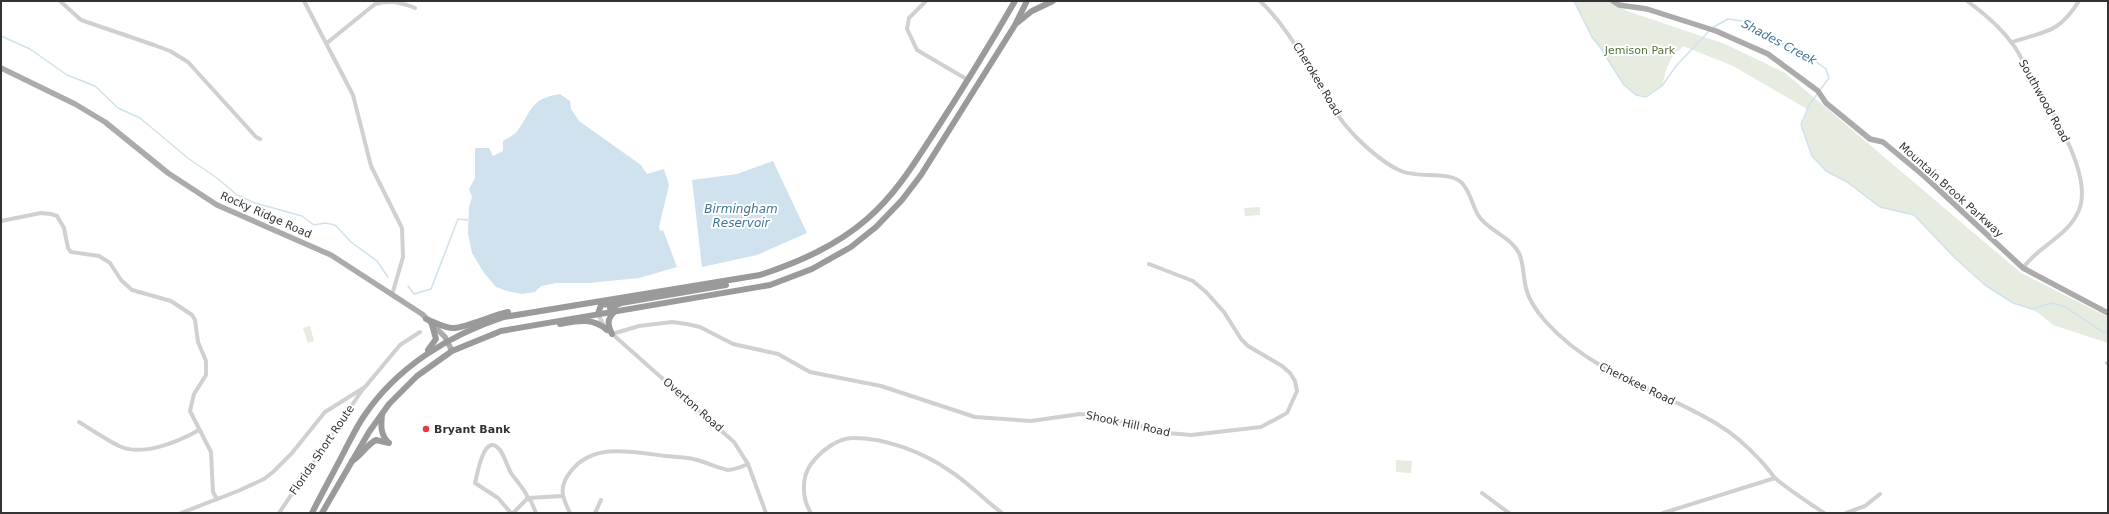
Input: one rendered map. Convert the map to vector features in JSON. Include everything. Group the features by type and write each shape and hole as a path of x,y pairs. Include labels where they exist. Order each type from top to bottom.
{"highway":[{"path":"598,314 602,305 710,288 760,275 797,262 820,251 868,219 900,185 968,80 1013,1"},
{"path":"322,513 351,462 389,404 417,376 452,352 501,331 524,326 770,285 812,269 851,247 876,227 902,200 921,175 1015,25 1027,1"},
{"path":"1015,25 1032,11 1053,1"},
{"path":"312,513 363,416 380,395 410,366 447,340 474,327 504,317 541,309 760,275"},
{"path":"615,311 610,308 621,303"},
{"path":"426,319 446,327 460,328 498,314 541,309"},
{"path":"609,332 607,324 609,318 615,311"},
{"path":"524,326 547,326 586,320 596,322 609,332"},
{"path":"424,356 436,339 432,325"},
{"path":"351,462 360,456 368,444 376,440 389,443 384,437 381,429 382,414"}],"main road":[{"name":"Mountain Brook Parkway","path":"1613,1 1619,5 1647,10 1716,31 1768,54 1818,91 1828,104 1870,139 1883,142 1924,176 2023,268 2108,313"},
{"name":"Rocky Ridge Road","path":"1,68 75,104 104,122 168,173 217,205 331,255 426,319 447,340 452,352"}],"street":[{"path":"60,1 81,20 154,45 188,62 256,137 260,138"},
{"path":"304,1 353,94 371,166 402,228 403,257 392,295"},
{"path":"327,43 375,4 384,1 400,2 415,8"},
{"path":"926,1 909,18 907,29 917,50 968,80"},
{"path":"1042,1 1047,1"},
{"name":"Cherokee Road","path":"1260,1 1276,16 1293,40 1333,110 1357,138 1380,157 1401,171 1420,176 1448,176 1462,183 1469,192 1479,216 1512,243 1518,251 1521,258 1526,290 1534,306 1546,322 1569,344 1595,364 1693,411 1718,425 1752,452 1775,478 1824,513"},
{"path":"1633,8 1636,1"},
{"name":"Southwood Road","path":"1966,1 2012,42 2054,116 2076,162 2082,187 2079,210 2071,224 2063,233 2030,257 2023,268"},
{"path":"2012,42 2054,29 2069,16 2079,1"},
{"path":"1,221 41,213 57,216 62,222 66,242 71,252 99,256 110,263 121,280 132,290 171,302 192,315 195,320 198,342 206,361 206,375 194,394 190,404 190,411 211,452 213,492 216,499"},
{"name":"Shook Hill Road","path":"609,332 639,326 672,322 700,327 733,344 778,354 810,372 881,386 975,417 1031,421 1080,414 1100,416 1168,433 1191,434 1261,427 1287,413 1297,391 1295,381 1290,373 1282,366 1245,343 1224,312 1206,292 1193,281 1150,264"},
{"name":"Overton Road","path":"598,314 601,323 609,332 731,439 748,464 766,513"},
{"path":"181,513 264,479 292,453 325,412 365,387 400,345 420,332"},
{"name":"Florida Short Route","path":"279,513 365,387"},
{"path":"79,422 119,446 130,450 155,447 199,430"},
{"path":"811,513 804,497 804,484 808,469 818,454 830,446 852,438 900,446 936,462 951,471 1002,513"},
{"path":"536,513 532,501 528,498 525,490 511,473 499,449 493,446 488,447 483,452 475,484 498,498 512,513 528,498 562,496"},
{"path":"570,513 562,496 563,486 568,475 577,464 605,452 628,450 692,458 727,470 736,469 748,464"},
{"path":"1663,513 1674,508 1702,502 1732,490 1775,478"},
{"path":"1482,493 1509,513"},
{"path":"1846,513 1865,506 1880,494"},
{"path":"595,513 601,500"}],"green space":[{"name":"Jemison Park","path":"1574,1 1610,1 1627,11 1725,44 1785,73 2021,273 2108,317 2108,343 2053,325 2037,312 2013,302 1985,285 1956,259 1914,215 1880,207 1847,182 1826,171 1812,156 1801,125 1807,109 1733,66 1683,46 1679,51 1675,52 1667,67 1662,86 1646,96 1636,95 1624,85 1592,37"},
{"path":"1260,207 1260,215 1245,216 1244,208"},
{"path":"310,326 314,341 308,343 303,328"},
{"path":"1396,460 1412,461 1411,473 1396,472"}],"water":[{"path":"560,94 570,101 571,109 579,121 641,165 647,174 664,169 669,185 659,227 660,231 663,230 677,267 639,278 589,283 556,283 541,286 535,292 522,294 496,287 484,273 472,253 468,233 469,207 472,197 469,189 475,178 475,148 489,148 493,156 503,151 503,141 517,132 537,102 550,96"},
{"name":"Birmingham Reservoir","path":"773,161 807,233 757,255 702,267 692,180 737,174"}],"waterway":[{"name":"Shades Creek","path":"1574,1 1592,37 1624,85 1636,95 1646,97 1662,86 1676,66 1709,31"},
{"name":"Shades Creek","path":"1712,28 1728,19 1742,21 1815,61 1826,69 1829,78 1820,90"},
{"path":"1,36 30,49 67,75 95,86 118,108 140,118 189,159 217,178 237,195 255,203 302,216 314,225 325,223 335,225 351,242 377,261 388,277"},
{"name":"Shades Creek","path":"1818,93 1809,105 1801,125 1812,156 1826,171 1847,182 1880,207 1914,215 1956,259 1985,285 2013,303 2032,309 2051,303 2064,306 2103,332 2108,333"},
{"path":"408,286 414,294 431,289 458,219 468,220"}],"place":[{"name":"Bryant Bank","path":"426,429"}]}
